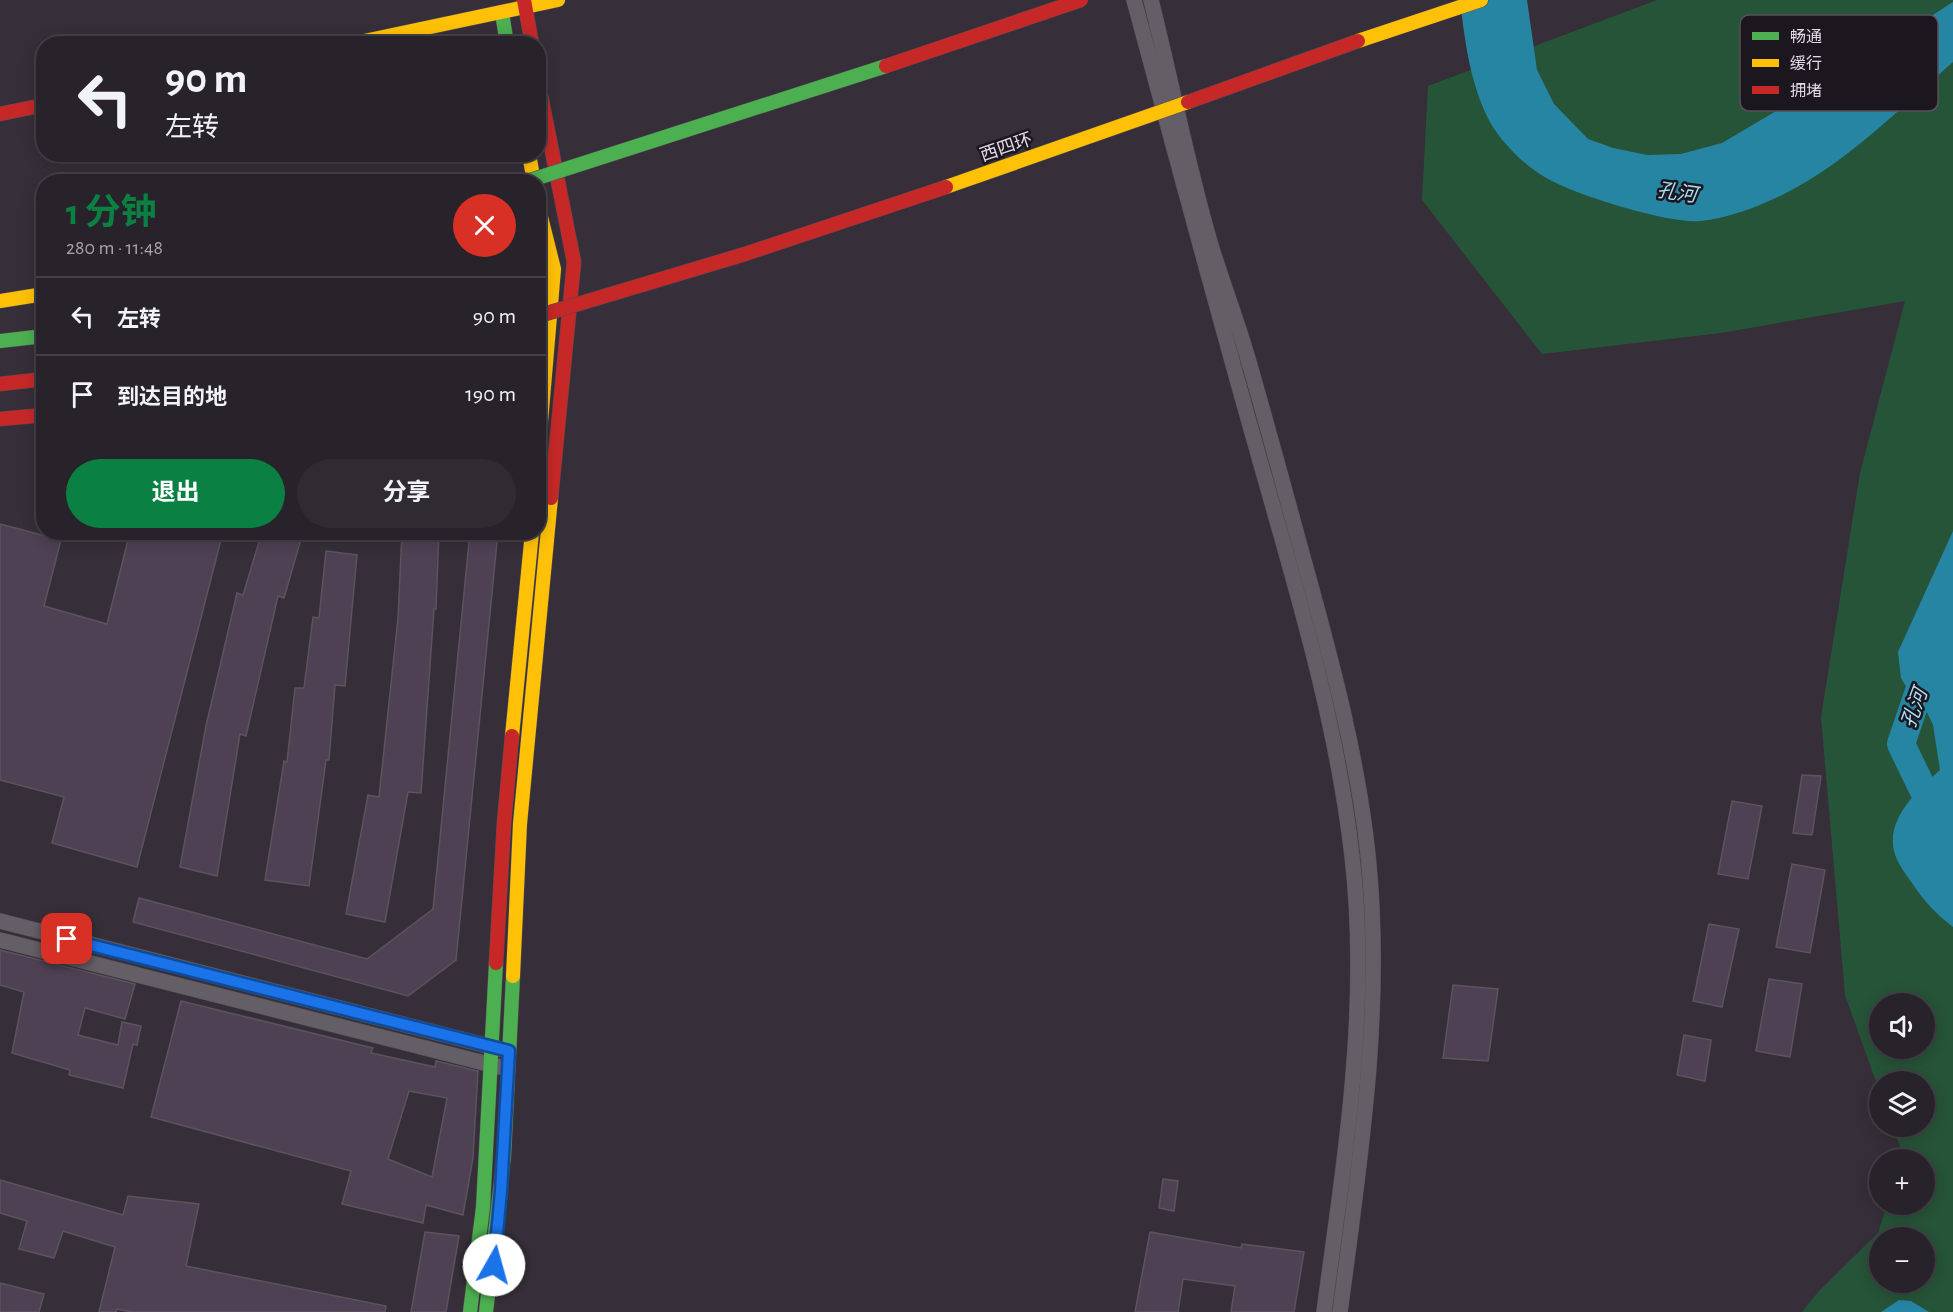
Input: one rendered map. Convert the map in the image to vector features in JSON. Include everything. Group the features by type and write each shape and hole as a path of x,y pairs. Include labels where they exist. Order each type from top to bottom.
{"main road":[{"path":"389,36 502,13 525,4 558,0"},
{"path":"546,175 774,104 1081,0"},
{"name":"西四环","path":"546,314 694,269 1029,159 1481,0"},
{"path":"525,4 531,36"},
{"path":"502,13 506,36"},
{"path":"0,114 36,107"},
{"path":"486,1312 500,1209 520,824 574,262 546,124"},
{"path":"546,212 562,211"},
{"path":"546,239 554,269 546,363"},
{"path":"546,272 574,262"},
{"path":"0,301 36,295"},
{"path":"0,341 36,337"},
{"path":"0,384 36,380"},
{"path":"0,419 36,416"},
{"path":"470,1312 483,1207 504,823 531,540"}],"street":[{"path":"1134,0 1326,701 1352,856 1357,928 1357,1027 1351,1101 1324,1312"},
{"path":"1151,0 1210,240 1245,349 1339,686 1357,774 1368,855 1373,917 1373,1028 1367,1102 1340,1312"},
{"path":"0,921 509,1051"},
{"path":"0,940 508,1070"}],"green space":[{"path":"1657,0 1953,0 1953,1312 1802,1312 1819,1291 1869,1242 1869,1293 1935,1293 1935,1227 1880,1227 1884,1215 1935,1215 1935,1149 1901,1149 1897,1137 1935,1137 1935,1071 1872,1071 1845,995 1821,717 1860,473 1905,301 1721,333 1542,354 1422,200 1428,86"}],"water":[{"path":"1460,0 1527,0 1537,70 1554,104 1588,139 1613,148 1647,155 1681,154 1722,143 1776,111 1898,111 1853,150 1786,193 1744,211 1700,221 1686,221 1647,214 1583,194 1534,170 1517,156 1490,122 1473,78 1466,47"},
{"path":"1953,2 1953,62 1938,75 1938,15 1933,15"},
{"path":"1953,531 1953,927 1926,901 1904,872 1895,855 1893,839 1895,827 1906,805 1940,770 1933,725 1923,704 1910,693 1901,678 1898,652"},
{"path":"1899,1300 1911,1301 1929,1312 1881,1312"}],"building":[{"path":"0,524 36,533 36,540 61,540 44,606 107,624 128,540 221,540 137,867 52,843 64,797 0,780"},
{"path":"260,540 301,540 284,598 278,596 246,736 240,734 217,876 180,867 206,726 237,593 243,595"},
{"path":"402,540 439,540 436,609 434,609 421,793 408,792 385,922 346,914 368,795 379,797 398,618"},
{"path":"469,540 497,540 456,960 408,996 133,922 139,898 367,959 433,909"},
{"path":"326,551 357,555 345,686 335,685 329,760 326,760 309,886 265,880 284,761 287,762 295,688 304,688 313,617 319,618"},
{"path":"1802,775 1821,776 1812,835 1793,833"},
{"path":"1732,801 1762,806 1748,879 1718,874"},
{"path":"1792,864 1825,870 1810,953 1776,947"},
{"path":"1709,924 1739,929 1722,1007 1693,1001"},
{"path":"0,950 135,984 125,1019 85,1008 78,1035 118,1045 122,1022 141,1026 137,1045 133,1044 123,1088 69,1075 70,1070 12,1053 24,992 0,985"},
{"path":"1769,979 1802,984 1790,1057 1756,1051"},
{"path":"1453,985 1498,989 1488,1061 1443,1058"},
{"path":"181,1001 373,1048 371,1053 435,1067 436,1061 478,1071 473,1158 463,1215 426,1205 423,1223 342,1204 351,1171 151,1117","holes":["409,1091 447,1098 432,1177 388,1159"]},
{"path":"1684,1035 1711,1040 1705,1081 1677,1075"},
{"path":"1163,1179 1178,1181 1174,1211 1159,1208"},
{"path":"0,1180 123,1215 128,1196 199,1204 186,1266 386,1306 385,1312 131,1312 117,1309 116,1312 99,1312 115,1247 63,1231 54,1258 19,1249 27,1221 0,1213"},
{"path":"425,1232 459,1236 446,1312 411,1312"},
{"path":"1150,1232 1241,1248 1242,1244 1304,1252 1294,1312 1231,1312 1235,1286 1183,1279 1178,1312 1135,1312"},
{"path":"0,1283 44,1294 39,1312 0,1312"}],"waterway":[{"name":"孔河","path":"1953,599 1939,632 1901,744 1945,835 1953,844"}],"traffic: fast":[{"path":"502,13 506,36"},
{"path":"546,175 886,66"},
{"path":"0,341 36,337"},
{"path":"470,1312 483,1207 496,963"},
{"path":"486,1312 504,1156 513,976"}],"traffic: slow":[{"path":"388,36 558,0"},
{"path":"1358,41 1481,0"},
{"path":"946,187 1188,102"},
{"path":"530,162 533,174"},
{"path":"546,237 554,269 546,363"},
{"path":"0,301 36,295"},
{"path":"513,976 520,824 551,498"},
{"path":"512,736 531,540"}],"traffic: jam":[{"path":"524,0 531,36"},
{"path":"886,66 1081,0"},
{"path":"1188,102 1358,41"},
{"path":"0,114 36,107"},
{"path":"546,121 574,262 551,498"},
{"path":"546,314 745,254 946,187"},
{"path":"0,384 36,380"},
{"path":"0,419 36,416"},
{"path":"496,963 504,823 512,736"}],"route":[{"path":"67,939 509,1051 504,1156 494,1265"}]}
